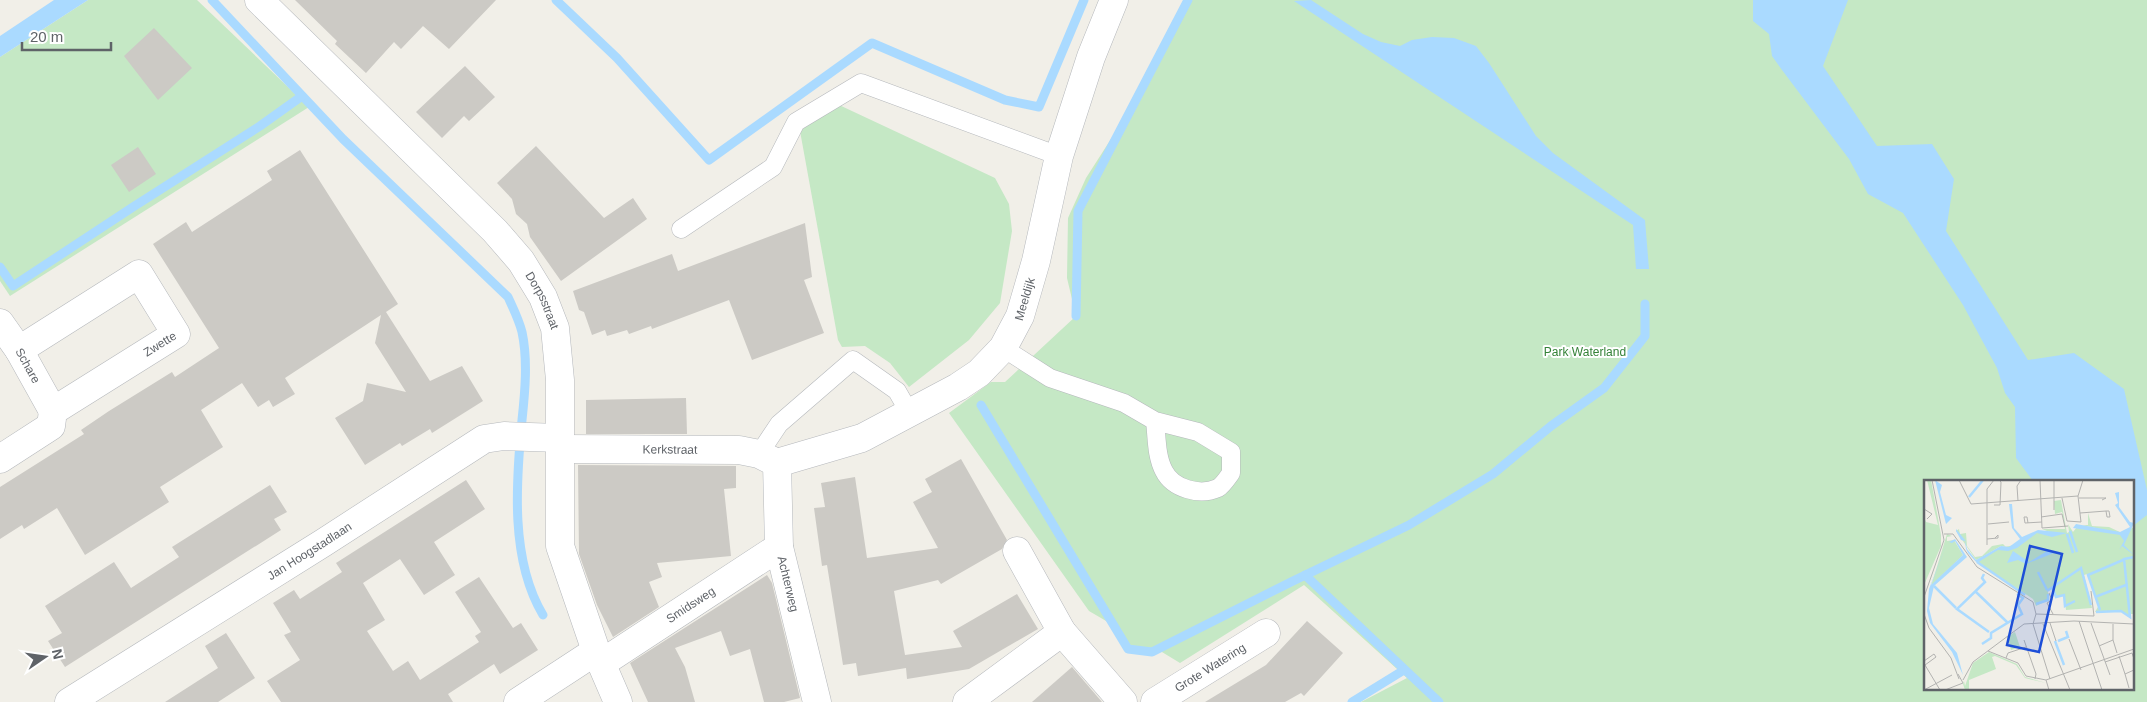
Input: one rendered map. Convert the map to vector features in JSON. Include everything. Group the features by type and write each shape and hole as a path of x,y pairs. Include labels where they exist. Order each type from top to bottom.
{"street":[{"name":"Dorpsstraat","path":"259,0 495,230 521,261 543,297 555,328 560,380 560,546 599,657 618,702"},
{"name":"Meeldijk","path":"768,459 862,438 958,387 972,378 1003,348 1020,316 1036,261 1058,156 1091,57 1114,0"},
{"name":"Zwette","path":"18,350 139,274 176,334 53,411"},
{"name":"Schare","path":"0,322 53,411"},
{"path":"0,459 51,426 53,411"},
{"name":"Jan Hoogstadlaan","path":"69,702 484,440 504,436 533,437 560,443"},
{"name":"Kerkstraat","path":"560,443 739,450 768,459"},
{"name":"Achterweg","path":"768,459 779,547 817,702"},
{"name":"Smidsweg","path":"518,702 599,657 779,547"},
{"path":"1017,551 1062,632 1122,702"},
{"path":"967,702 1062,632"},
{"name":"Grote Watering","path":"1154,702 1266,633"}],"lane":[{"path":"681,229 773,167 796,122 861,83 1058,156"},
{"path":"1003,348 1050,378 1124,403 1155,421 1198,432 1231,452 1231,473 1219,487 1195,492 1177,485 1164,472 1158,451 1155,421"},
{"path":"768,459 779,424 853,360 897,391 909,412"}],"green space":[{"path":"88,0 197,0 309,107 10,296 0,281 0,57"},
{"name":"Park Waterland","path":"1186,0 2147,0 2147,702 1361,702 1407,678 1304,585 1180,663 1157,649 1152,652 1128,649 1113,625 1089,611 949,413 991,382 1005,382 1076,316 1067,278 1068,218 1086,178 1127,114 1167,45"},
{"path":"837,104 995,178 1009,204 1012,231 1000,303 969,340 909,387 890,363 865,346 842,347 838,340 800,131"}],"water":[{"path":"54,0 88,0 0,57 0,36"},
{"path":"1311,0 1363,34 1381,42 1400,46 1412,40 1432,37 1454,38 1476,46 1536,136 1553,153 1645,220 1649,269 1636,269 1633,225 1294,1"},
{"path":"1753,0 1848,0 1823,66 1877,146 1932,144 1954,179 1946,231 2028,360 2074,353 2124,389 2147,490 2147,515 2134,525 2134,480 2032,480 2016,458 2015,407 2005,393 1997,368 1963,305 1903,213 1868,194 1849,159 1772,56 1769,34 1753,21"}],"building":[{"path":"295,0 496,0 449,49 423,26 401,49 394,42 366,73 335,44 337,41"},
{"path":"154,28 192,68 158,100 124,56"},
{"path":"465,66 495,97 469,121 464,116 442,138 416,112"},
{"path":"536,146 604,218 633,198 647,219 561,281 530,237 527,224 516,214 512,199 497,183"},
{"path":"138,147 156,174 129,192 111,165"},
{"path":"300,150 398,304 386,312 430,381 462,366 483,401 432,433 430,429 402,446 400,443 365,465 335,418 363,401 367,383 406,392 375,343 381,315 285,378 295,394 273,407 269,400 258,407 242,383 201,410 223,447 160,487 169,502 85,555 57,508 24,529 22,525 0,539 0,487 84,434 81,430 109,411 172,372 175,377 219,348 153,244 186,222 192,232 272,180 267,171"},
{"path":"805,223 812,277 804,280 824,333 752,360 729,300 652,329 651,326 629,334 627,330 607,336 605,330 592,335 584,312 579,310 573,291 672,254 678,271"},
{"path":"686,398 687,434 586,434 586,400"},
{"path":"961,459 1007,540 1002,549 941,584 938,580 894,591 905,655 962,647 953,631 1017,594 1038,629 969,669 907,679 906,668 858,676 856,663 843,665 827,565 822,566 814,508 825,507 821,483 855,477 867,558 938,548 913,502 932,492 925,479"},
{"path":"578,465 736,466 736,488 724,489 731,556 657,563 662,577 649,582 659,607 613,637 597,605 579,554"},
{"path":"466,480 485,509 434,542 455,575 424,595 400,559 363,583 385,620 367,631 393,671 408,661 420,680 479,642 475,636 481,632 455,592 479,577 513,628 521,623 538,650 500,674 494,664 448,694 453,702 281,702 267,681 300,660 284,635 291,632 273,603 294,590 300,599 342,572 336,563"},
{"path":"270,485 287,512 274,519 281,530 65,667 48,641 62,633 45,606 114,562 131,588 179,557 172,547"},
{"path":"767,575 772,583 800,698 784,702 764,702 750,649 730,656 721,631 675,648 685,667 695,702 648,702 630,663"},
{"path":"1307,621 1343,653 1304,696 1301,693 1285,702 1205,702 1266,665"},
{"path":"226,633 255,678 218,702 165,702 218,668 205,646"},
{"path":"1072,667 1102,702 1032,702"}],"waterway":[{"path":"212,0 343,139 508,297 521,328 525,354 525,387 517,494 520,545 532,593 543,615"},
{"path":"556,0 617,58 709,160 872,43 1005,100 1039,107 1084,0"},
{"path":"1076,316 1078,211 1188,0"},
{"path":"0,267 13,286 260,126 302,96"},
{"path":"981,405 1128,649 1152,652 1409,525 1493,474 1551,426 1604,388 1645,336 1645,304"},
{"path":"1305,575 1439,702"},
{"path":"1352,702 1404,670"}]}
